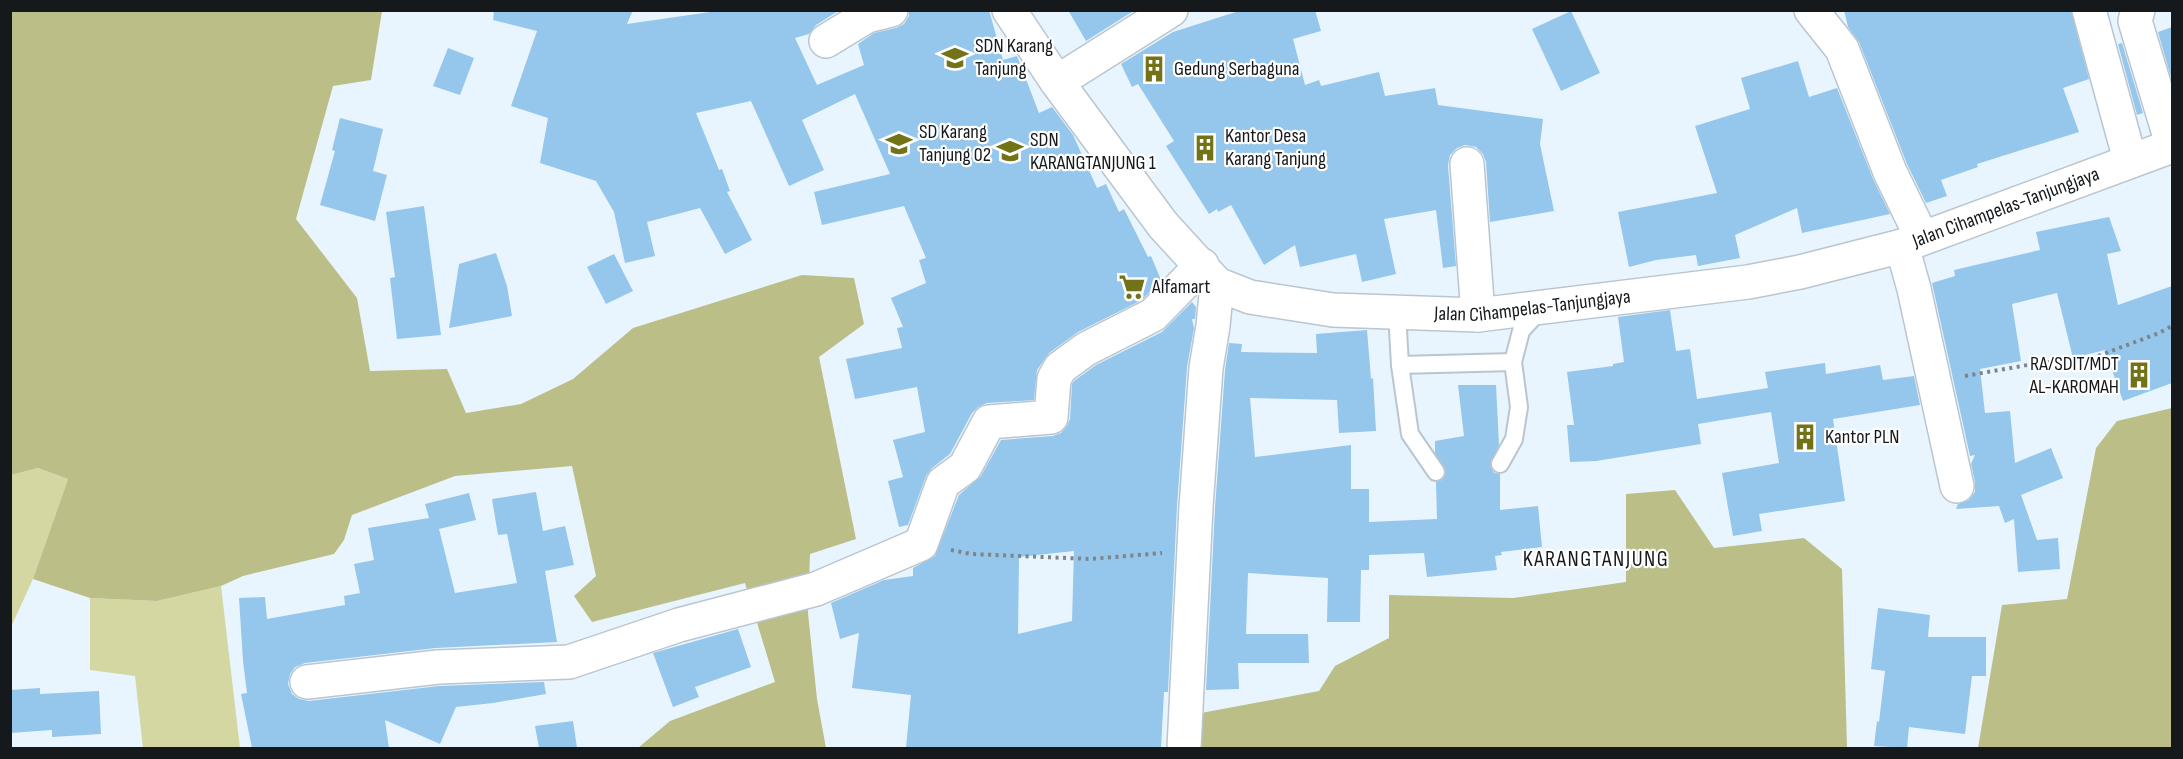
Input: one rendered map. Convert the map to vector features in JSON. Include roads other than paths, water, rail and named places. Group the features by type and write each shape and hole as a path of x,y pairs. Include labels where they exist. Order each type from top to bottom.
{"street":[{"path":"826,41 867,16 891,10"},
{"name":"Jalan Cihampelas-Tanjungjaya","path":"1009,10 1056,82 1163,225 1209,275 1251,297 1333,310 1478,315 1748,282 1800,272 1912,242 2172,145"},
{"path":"1056,82 1171,10"},
{"path":"1811,10 1842,49 1890,171 1912,242 1914,289 1958,486"},
{"path":"2088,10 2130,160"},
{"path":"2138,10 2135,21 2172,145"},
{"path":"1467,164 1478,315"},
{"path":"307,682 438,667 569,662 679,625 816,589 921,544 943,483 965,467 989,422 1051,417 1054,379 1060,368 1086,349 1153,315 1209,275"},
{"path":"1184,748 1206,368 1213,326 1209,275"}],"lane":[{"path":"1500,464 1514,439 1519,407 1513,362 1521,331 1543,308"},
{"path":"1397,312 1400,365 1410,434 1436,472"},
{"path":"1400,365 1513,362"}],"place":[{"name":"SDN Karang Tanjung","path":"955,58"},
{"name":"Gedung Serbaguna","path":"1154,69"},
{"name":"SD Karang Tanjung 02","path":"899,144"},
{"name":"Kantor Desa Karang Tanjung","path":"1205,148"},
{"name":"SDN KARANGTANJUNG 1","path":"1010,151"},
{"name":"Alfamart","path":"1132,287"},
{"name":"RA/SDIT/MDT AL-KAROMAH","path":"2139,375"},
{"name":"Kantor PLN","path":"1805,437"}],"district":[{"name":"KARANGTANJUNG","path":"1596,559"}]}
